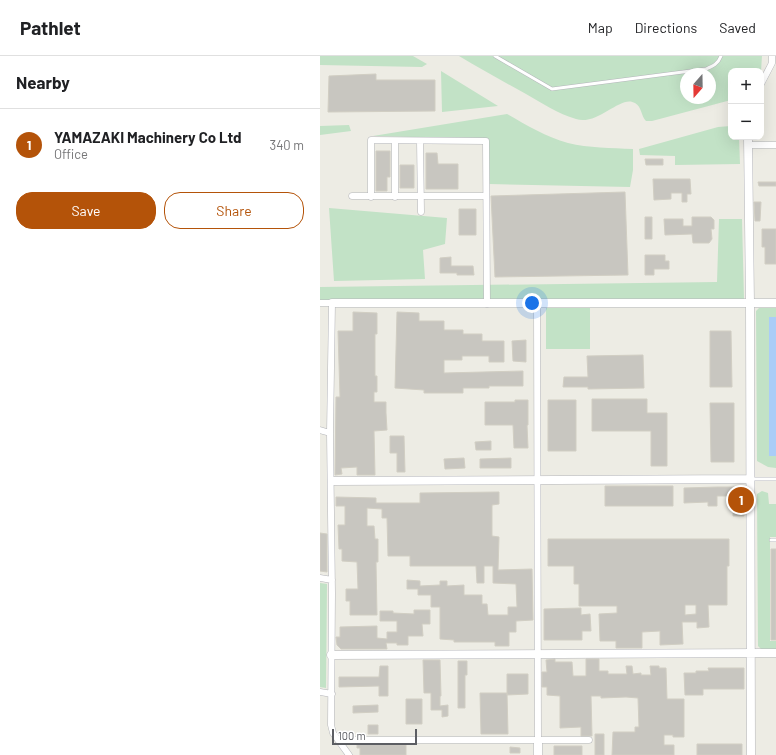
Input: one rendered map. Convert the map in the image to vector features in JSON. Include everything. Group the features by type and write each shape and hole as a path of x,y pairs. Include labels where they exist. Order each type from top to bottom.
{"street":[{"path":"764,78 772,63 772,56"},
{"path":"371,197 371,140 486,141 487,304"},
{"path":"395,141 395,197"},
{"path":"420,141 421,212"},
{"path":"751,755 750,304 748,141 776,145"},
{"path":"352,196 486,196"},
{"path":"320,303 776,304"},
{"path":"332,303 330,433 332,480 331,725 333,733 349,755"},
{"path":"537,304 538,755"},
{"path":"320,430 330,433"},
{"path":"332,480 750,479"},
{"path":"320,578 332,580"},
{"path":"331,655 776,653"},
{"path":"320,692 332,694"},
{"path":"338,740 589,740"}],"lane":[{"path":"495,56 552,89 706,69 714,66 719,61 721,56"},
{"path":"750,479 776,479"},
{"path":"771,540 776,540"}],"green space":[{"path":"320,56 413,56 427,64 422,67 320,65"},
{"path":"459,56 762,56 761,68 728,68 728,101 716,104 716,68 680,68 680,104 716,104 652,121 646,121 637,105 629,101 616,106 601,115 584,120 569,117 550,108"},
{"path":"441,71 498,106 442,112"},
{"path":"507,114 544,134 568,143 592,147 633,149 633,170 630,187 489,184 488,139 373,136"},
{"path":"349,125 351,131 320,135 320,126"},
{"path":"728,126 728,140 739,140 740,164 675,165 675,156 640,155 639,149 718,127"},
{"path":"329,208 447,218 445,244 423,250 425,279 334,281"},
{"path":"719,219 742,219 744,299 489,299 320,303 320,287 717,282"},
{"path":"546,308 590,308 590,349 546,349"},
{"path":"759,308 776,308 776,317 769,318 769,456 776,456 776,468 768,467 757,461 756,311"},
{"path":"762,491 768,493 769,504 776,504 776,537 770,537 770,641 776,641 776,649 761,649 758,646 757,494"},
{"path":"320,583 327,584 326,688 320,687"}],"water":[{"path":"769,317 776,317 776,456 769,456"}],"building":[{"path":"376,74 376,80 435,80 435,111 328,112 329,76"},
{"path":"376,151 390,151 390,177 387,177 387,191 376,191"},
{"path":"426,153 437,153 438,164 458,164 458,189 426,189"},
{"path":"645,159 663,159 663,165 646,165"},
{"path":"400,165 414,165 414,188 400,188"},
{"path":"653,179 690,179 691,194 687,194 687,202 682,202 682,193 671,193 671,199 654,200"},
{"path":"758,182 776,182 776,186 759,186"},
{"path":"625,192 628,275 495,277 491,196"},
{"path":"754,202 761,202 760,221 755,221"},
{"path":"459,209 476,209 476,235 459,235"},
{"path":"645,217 652,217 652,239 645,239"},
{"path":"692,217 711,217 714,220 714,229 711,229 712,239 709,243 693,243 692,234 665,235 664,219 683,219 683,226 692,226"},
{"path":"762,229 776,229 776,264 765,264 765,247 762,247"},
{"path":"645,255 665,255 665,261 669,261 669,269 654,269 654,275 645,275"},
{"path":"451,257 451,266 473,266 474,275 440,273 440,258"},
{"path":"353,312 377,313 377,334 375,334 375,376 377,376 377,392 374,392 374,402 386,402 387,430 374,431 375,475 357,475 357,467 341,468 342,474 335,475 336,397 340,397 338,331 353,331"},
{"path":"397,312 419,313 419,321 444,321 444,330 463,330 463,334 482,334 482,341 504,341 504,362 489,362 489,356 462,356 462,360 444,360 444,373 523,371 523,386 463,388 463,393 424,393 424,390 395,388"},
{"path":"710,331 731,331 732,387 710,387"},
{"path":"526,340 526,362 513,361 512,341"},
{"path":"643,355 644,388 588,389 588,387 563,387 564,377 588,377 587,356"},
{"path":"592,399 647,399 647,413 667,413 667,466 651,466 651,431 592,431"},
{"path":"515,400 528,400 528,448 514,448 513,425 485,425 485,402 515,402"},
{"path":"548,400 576,400 576,451 548,451"},
{"path":"710,403 734,403 734,462 711,462"},
{"path":"390,436 404,436 405,472 397,472 397,453 390,453"},
{"path":"491,441 491,450 476,450 475,442"},
{"path":"464,458 465,468 445,469 444,459"},
{"path":"511,458 511,468 480,468 480,459"},
{"path":"605,486 673,486 673,506 605,506"},
{"path":"744,487 744,516 733,516 733,496 717,496 717,506 708,506 708,502 684,503 684,488"},
{"path":"499,492 499,504 492,505 492,536 499,537 498,570 532,569 533,620 516,621 516,632 509,632 509,646 495,646 495,642 454,642 454,640 440,639 440,607 431,607 431,595 418,595 418,589 407,589 407,580 420,581 420,586 440,585 440,581 447,581 447,586 464,585 464,595 482,595 482,604 487,604 488,615 508,615 508,607 517,607 516,584 493,583 493,566 484,566 484,583 477,583 476,566 410,566 410,556 388,556 387,518 382,518 382,509 367,508 367,526 374,526 375,539 378,539 378,562 376,562 377,615 350,615 350,601 346,601 346,589 358,589 357,562 342,561 342,549 339,549 338,525 345,525 345,506 336,506 336,497 376,498 376,503 420,503 420,493"},
{"path":"320,533 327,534 327,572 320,571"},
{"path":"548,539 729,539 727,605 708,605 709,627 697,628 697,622 682,622 683,644 660,645 660,631 642,632 642,648 616,648 616,641 600,641 599,614 617,613 617,606 579,606 579,584 574,584 574,566 548,566","holes":["685,605 696,605 696,614 685,615"]},
{"path":"771,549 776,549 776,640 771,640"},
{"path":"581,608 581,615 590,614 591,631 582,631 582,640 544,640 544,609"},
{"path":"414,610 430,610 430,624 422,624 423,636 408,636 408,645 386,643 387,649 341,649 337,645 336,637 340,637 340,627 377,626 377,638 387,639 387,632 397,632 397,621 380,621 380,611 414,614"},
{"path":"555,659 555,662 572,662 573,676 586,676 586,659 599,659 599,671 608,671 608,674 627,674 626,666 632,666 633,674 641,673 641,675 651,675 650,666 666,668 667,699 684,699 684,737 664,735 664,745 674,745 674,755 612,755 613,732 635,732 635,727 639,727 638,698 601,698 601,696 591,696 592,736 581,736 581,727 560,728 560,696 547,695 547,687 542,687 542,672 547,672 546,660"},
{"path":"423,660 440,660 440,706 448,705 448,716 442,717 442,710 431,710 431,693 424,693"},
{"path":"458,661 467,661 467,675 465,675 465,708 458,708"},
{"path":"380,666 388,666 388,696 379,696 379,686 339,687 339,677 379,677"},
{"path":"708,668 744,668 744,689 703,689 703,695 685,695 684,673 709,671"},
{"path":"507,674 528,674 528,694 507,695"},
{"path":"480,693 507,693 508,734 481,734"},
{"path":"406,699 422,699 422,724 406,724"},
{"path":"378,705 378,712 353,713 353,706"},
{"path":"368,725 378,725 378,734 368,734"},
{"path":"595,734 604,734 604,755 595,755"},
{"path":"357,744 406,745 406,755 360,755 360,748 357,748"},
{"path":"697,744 742,744 742,755 697,755"},
{"path":"554,746 582,746 582,755 554,755"},
{"path":"510,747 520,748 520,753 510,753"}],"place":[{"name":"YAMAZAKI Machinery Co Ltd","path":"741,500"}]}
